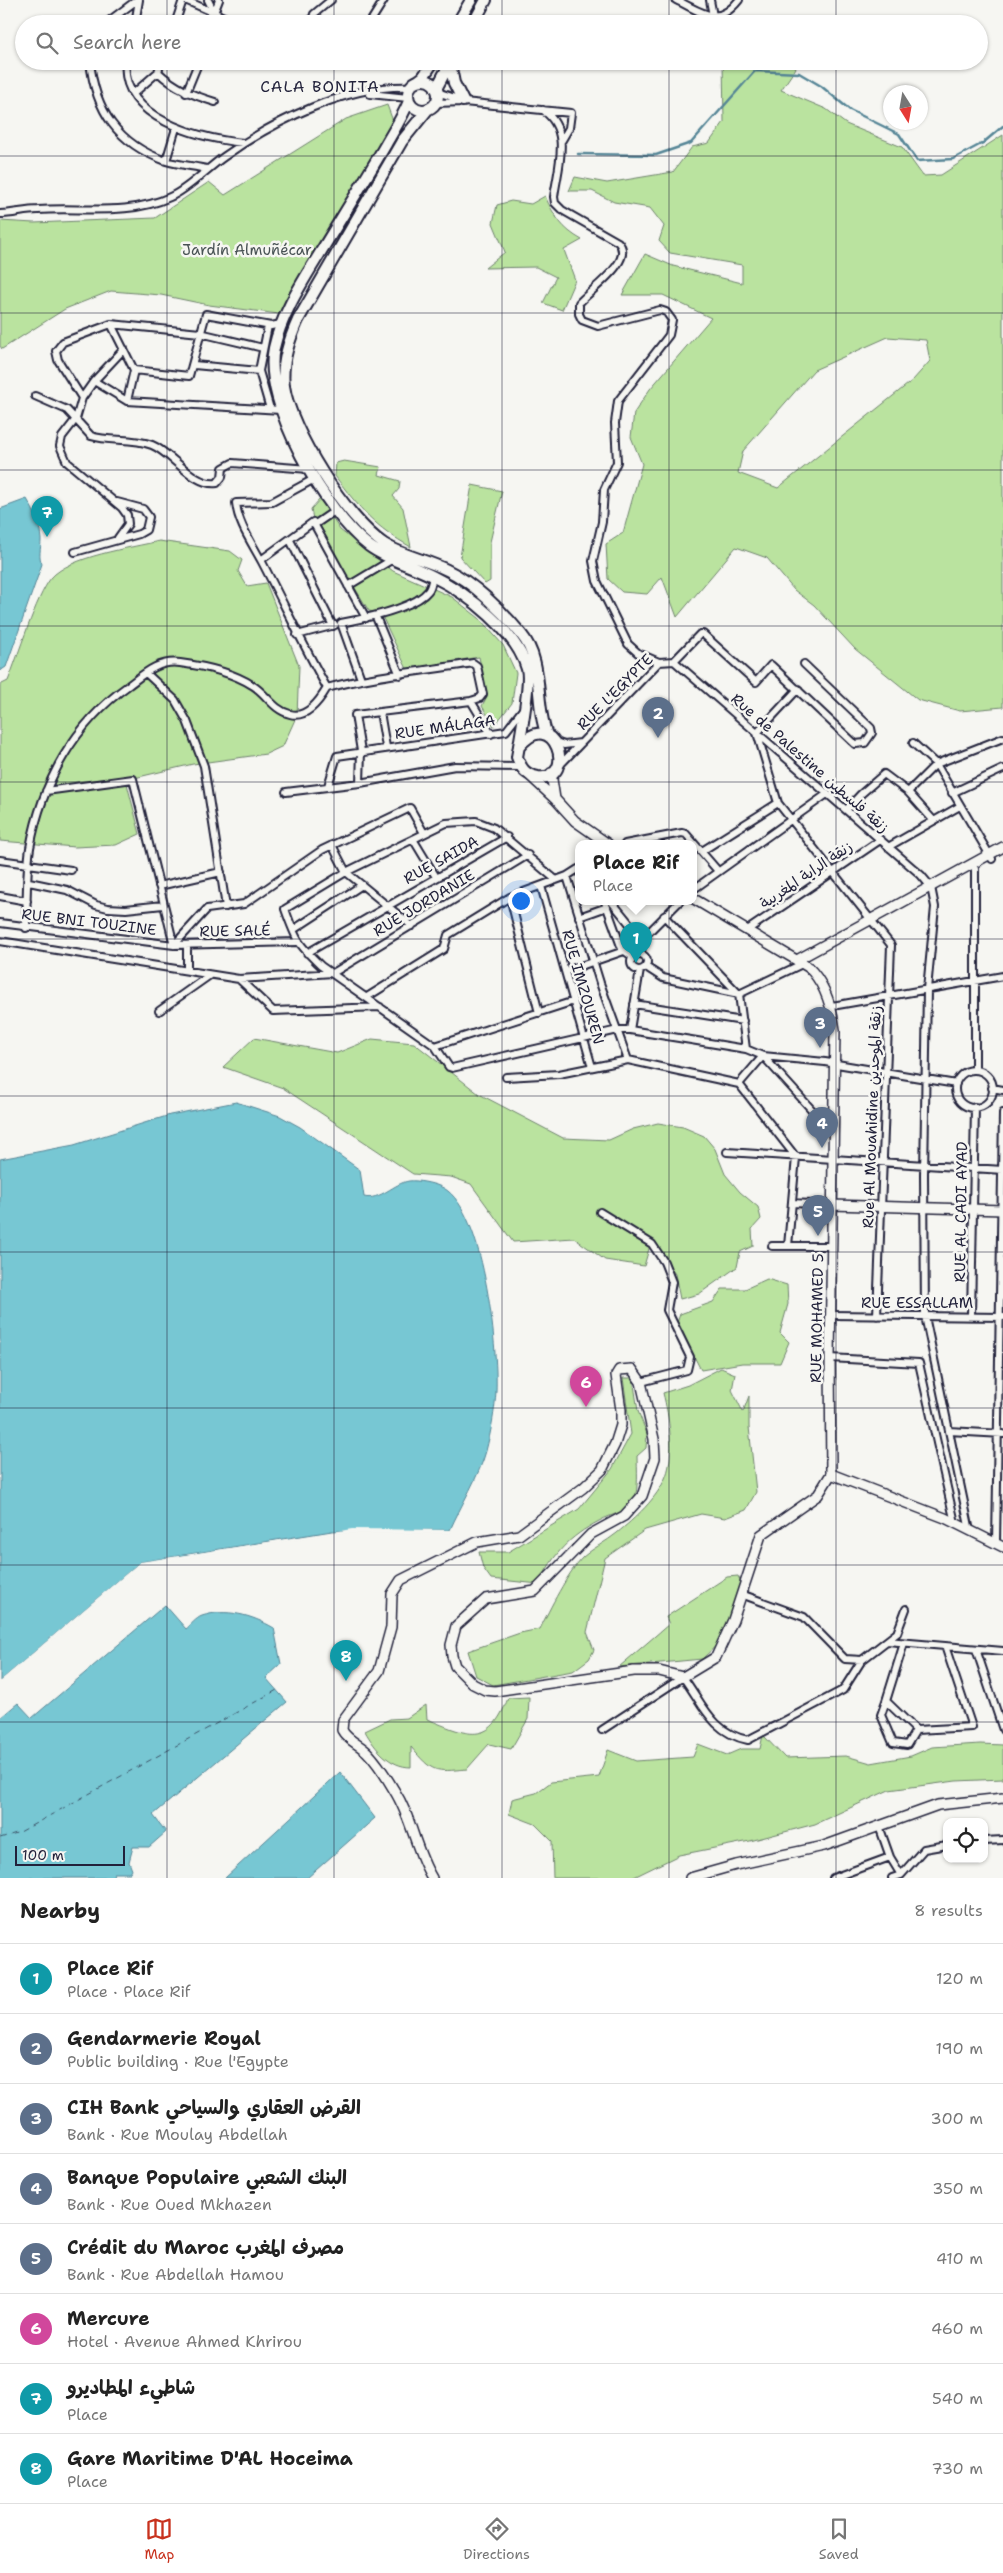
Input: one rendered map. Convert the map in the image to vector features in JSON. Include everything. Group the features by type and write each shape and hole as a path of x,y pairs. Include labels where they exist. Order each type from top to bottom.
{"main road":[{"path":"462,15 471,0"},
{"path":"478,15 486,0"},
{"path":"428,70 413,85 408,99 370,172 299,287 281,324 273,351 276,410 309,469 320,477 367,530 384,544 448,570 484,597 522,635 537,669 542,722 547,736"},
{"path":"447,70 436,90 431,106 402,140 298,320 289,343 284,369 288,404 336,510 370,546 393,559 433,576 469,598 489,615 518,649 528,670 529,681 523,709 517,757 521,767 529,775 540,777 554,771 560,752 556,742 547,736 531,736 526,738 519,747"},
{"path":"452,70 454,82 463,101"},
{"path":"413,85 424,81 436,90"},
{"path":"408,99 414,108 431,106"}],"street":[{"path":"117,15 138,0"},
{"path":"136,15 138,0"},
{"path":"178,15 184,0 216,14"},
{"path":"208,0 216,14"},
{"path":"216,14 219,0"},
{"path":"314,15 331,0"},
{"path":"375,15 384,0"},
{"path":"676,0 712,15"},
{"path":"710,0 714,15"},
{"path":"720,15 726,14 738,0"},
{"path":"91,70 106,119 129,141 166,161 207,169"},
{"path":"126,70 126,80 133,94 146,108 176,128 208,138 243,143"},
{"path":"186,93 195,70"},
{"path":"133,94 158,72 186,93 214,102"},
{"path":"0,214 37,210 104,209 153,204 172,196 194,182 207,169 243,143 289,119 349,94 413,85"},
{"path":"436,90 463,101"},
{"path":"349,94 408,99"},
{"path":"431,106 463,101 571,113 569,128 562,140 554,197 555,203 562,210 618,242 624,249 623,257 617,266 579,303 578,309 582,320 598,326 660,310 666,312 672,320 669,335 618,401 615,423 617,462 604,490 602,522 593,561 597,580 628,644 638,653 662,661 674,661 700,634 703,634 756,682 771,665 855,744 860,745 870,738 871,728 862,717 804,664"},
{"path":"543,110 554,119 562,140"},
{"path":"166,161 176,128"},
{"path":"134,370 189,376 194,365 206,314 268,326 281,324"},
{"path":"82,398 58,360 56,351 63,342 111,324 200,333 263,348"},
{"path":"111,324 134,370 127,401"},
{"path":"94,381 127,401 276,410 259,372 268,326"},
{"path":"118,538 128,524 125,511 67,462 61,452 61,440 76,419 82,398 94,381 124,349"},
{"path":"194,365 259,372"},
{"path":"35,396 67,410 91,436 122,438 153,445 205,483 217,483 222,477 222,468 232,463 309,469"},
{"path":"320,477 272,502 236,503 237,513 297,635 328,688"},
{"path":"74,552 118,538 132,536 146,530 149,517 143,509 114,501"},
{"path":"314,525 336,510"},
{"path":"261,560 312,522 366,618"},
{"path":"290,540 333,626"},
{"path":"348,586 393,559"},
{"path":"297,635 341,623 376,617 388,611 398,609 427,592 433,576"},
{"path":"376,617 400,675"},
{"path":"341,623 361,678"},
{"name":"RUE L'EGYPTE","path":"554,771 662,661"},
{"name":"Rue de Palestine زنقة فلسطين","path":"674,661 888,847 932,890"},
{"path":"26,928 30,849 46,791 63,753 78,732 121,690 154,666 165,663 178,663 209,668 254,686 280,710 292,715 304,714 321,698 328,688 361,678 400,675 473,663 477,666 482,694 480,698 471,701 355,715 361,751 360,782"},
{"path":"146,673 175,700 198,746 204,766 226,907"},
{"path":"702,851 778,803 757,733 798,690"},
{"path":"471,701 491,734"},
{"name":"RUE MÁLAGA","path":"328,786 337,756 386,747 506,731 523,709"},
{"path":"380,712 386,747"},
{"path":"908,792 936,764 1003,738"},
{"name":"RUE L'EGYPTE","path":"556,742 564,745 582,743"},
{"path":"912,743 936,764 991,857"},
{"path":"286,792 455,766 521,767"},
{"path":"952,793 1003,769"},
{"path":"554,771 555,799"},
{"path":"529,775 576,821 602,840"},
{"path":"846,810 881,775 888,775 908,792 932,820"},
{"path":"46,791 133,780 174,945"},
{"path":"697,887 827,794"},
{"name":"Rue Al Mouahidine زنقة الموحدين","path":"778,803 874,922 891,946 877,1316"},
{"path":"888,847 932,820 960,806"},
{"path":"174,945 206,909 244,904 332,845 410,808 424,833"},
{"path":"556,880 494,828 476,821 446,822 346,872 285,909 296,942 307,953 435,1046 449,1067 452,1068 618,1030 630,1030 746,1050 763,1056 834,1063 956,1084"},
{"path":"646,840 682,833 686,834 692,840"},
{"name":"RUE SAIDA","path":"307,953 507,837"},
{"path":"413,839 436,877"},
{"name":"زنقة الراية المغربية","path":"746,931 880,840"},
{"path":"332,845 346,872 412,926"},
{"path":"697,846 718,871"},
{"path":"632,957 632,965 663,978 739,994 1003,850"},
{"name":"RUE JORDANIE","path":"333,973 528,855"},
{"path":"932,890 975,869 991,857"},
{"path":"0,860 71,870"},
{"path":"975,869 975,1070"},
{"path":"367,997 444,949 448,935 510,897 567,876 575,871"},
{"path":"159,886 221,872"},
{"path":"567,876 575,903"},
{"path":"28,882 67,890 96,905 108,908 126,909 164,905"},
{"path":"293,930 362,885"},
{"name":"RUE IMZOUREN","path":"541,886 592,1067"},
{"path":"932,890 935,907 928,989 924,1164 925,1316 970,1531"},
{"path":"0,896 27,901"},
{"path":"510,897 539,1013"},
{"name":"RUE MOHAMED 5","path":"697,901 813,972 832,1006 835,1030 830,1315 831,1474"},
{"path":"576,905 628,1060"},
{"path":"579,916 606,905"},
{"path":"608,905 624,951 632,957"},
{"path":"609,905 642,939"},
{"path":"641,954 642,939 676,905"},
{"path":"664,916 739,994 746,1050"},
{"name":"RUE BNI TOUZINE","path":"0,924 174,945"},
{"path":"0,941 239,979 333,973"},
{"name":"RUE SALÉ","path":"174,945 296,942"},
{"path":"187,945 187,970"},
{"path":"566,971 624,951"},
{"path":"632,957 641,954"},
{"path":"630,1030 634,1004 647,958 641,954"},
{"path":"159,1011 210,975"},
{"path":"832,1006 1003,976"},
{"path":"239,979 273,1011 380,1007"},
{"path":"435,1046 574,1001"},
{"path":"634,1004 743,1021"},
{"path":"739,1084 763,1056"},
{"path":"763,1056 833,1133"},
{"path":"506,1077 559,1074 628,1060 739,1084 796,1157 788,1246"},
{"path":"975,1070 987,1076 992,1088 992,1094 987,1102 975,1107 962,1103 957,1098 956,1084 964,1073 975,1070"},
{"path":"992,1088 1003,1090"},
{"name":"RUE AL CADI AYAD","path":"971,1316 975,1107"},
{"path":"602,1730 716,1657 733,1620 761,1535 818,1496 831,1474 955,1523 999,1545 1003,1113"},
{"path":"727,1152 1003,1170"},
{"path":"792,1203 1002,1210"},
{"path":"600,1212 652,1244 664,1262 672,1282 667,1310 690,1357 687,1370 641,1382"},
{"path":"772,1246 832,1246"},
{"name":"RUE ESSALLAM","path":"830,1315 1001,1316"},
{"path":"830,1358 919,1362 955,1523"},
{"path":"432,1878 422,1862 407,1812 368,1753 350,1740 342,1730 344,1720 379,1671 391,1627 392,1594 401,1580 467,1546 519,1534 583,1488 602,1470 615,1444 621,1425 616,1375 619,1370 632,1369 641,1382 654,1438 655,1458 642,1496 624,1516 591,1534 534,1591 486,1599 456,1626 452,1656 455,1666 465,1678 485,1690 495,1691 634,1671 659,1671 683,1677 713,1722 732,1736 748,1740 843,1690 862,1660 897,1633 906,1609"},
{"path":"949,1431 1000,1434"},
{"path":"741,1594 804,1617 844,1659 862,1660"},
{"path":"887,1641 1003,1652"},
{"path":"904,1642 881,1715 893,1743 906,1745 916,1730"},
{"path":"886,1701 916,1730 972,1727 945,1646"},
{"path":"976,1649 1003,1730"},
{"path":"690,1878 729,1867 824,1846 938,1805 1003,1798"},
{"path":"879,1826 890,1857 900,1875"},
{"path":"988,1842 1003,1840"},
{"path":"892,1878 900,1875 924,1849 943,1846"},
{"path":"833,1878 890,1857"}],"green space":[{"path":"723,70 795,70 781,90 826,109 846,124 902,147 923,176 941,175 1003,135 1003,707 960,711 918,700 855,649 814,605 794,590 767,558 736,547 677,617 662,577 647,594 622,592 608,579 606,544 623,533 642,464 631,437 634,413 650,389 711,318 663,295 622,295 645,254 673,266 742,283 742,265 670,253 659,241 664,226 650,208 614,202 592,191 569,191 575,177 607,183 673,172 692,147 709,143 724,122","holes":["888,337 926,340 930,361 913,380 778,488 738,473 743,451 814,370"]},
{"name":"Jardín Almuñécar","path":"387,105 393,121 279,314 209,305 161,295 111,291 65,309 2,349 0,346 0,221 34,223 155,218 209,182 225,195 346,119"},
{"path":"545,196 559,221 582,240 564,250 575,280 562,310 543,303 556,277 536,267 485,268 505,252 493,223 497,205 511,201 531,204"},
{"path":"344,461 381,467 379,475 400,481 399,489 393,496 403,508 411,547 378,525 360,508 335,476 336,463"},
{"path":"472,485 502,491 490,542 490,581 485,584 460,557"},
{"path":"320,499 340,530 393,571 452,597 479,618 503,645 516,673 512,703 494,726 482,706 487,696 479,657 407,669 381,614 369,611 313,519 311,509"},
{"path":"159,541 230,551 242,560 238,571 247,586 266,583 299,666 297,715 283,746 266,754 193,764 126,780 140,834 116,845 75,847 0,841 0,685 8,681 33,612 45,587 60,570 86,558"},
{"path":"254,1038 337,1053 372,1039 414,1043 479,1094 563,1138 609,1140 633,1129 658,1123 683,1127 704,1136 715,1149 725,1174 740,1192 758,1207 761,1219 752,1229 753,1246 740,1252 737,1267 699,1294 680,1299 675,1274 651,1242 644,1266 605,1260 574,1238 513,1242 471,1184 451,1177 413,1174 283,1088 223,1067"},
{"path":"767,1279 787,1285 788,1304 780,1333 789,1342 780,1363 742,1363 701,1370 677,1323 680,1314 713,1302 722,1289 745,1289"},
{"path":"721,1368 735,1374 732,1390 743,1412 749,1396 749,1427 756,1492 746,1510 725,1518 701,1514 645,1530 605,1558 587,1632 594,1650 589,1659 573,1671 493,1685 476,1676 468,1651 520,1633 540,1629 559,1592 577,1564 583,1557 631,1521 645,1508 657,1492 669,1467 671,1446 663,1393 688,1385"},
{"path":"623,1378 633,1378 638,1411 647,1434 646,1448 637,1456 637,1490 631,1504 627,1508 604,1518 579,1533 563,1547 550,1563 539,1584 491,1579 483,1568 479,1552 508,1552 579,1509 612,1469 631,1434"},
{"path":"738,1576 742,1585 721,1641 702,1659 619,1667 669,1624 666,1617 727,1577"},
{"path":"529,1697 528,1719 511,1749 489,1744 467,1769 435,1769 424,1762 411,1747 411,1767 396,1764 378,1750 365,1731 390,1719 407,1718 426,1705 427,1719 454,1730 476,1733 485,1731 493,1725 501,1714 508,1698"},
{"path":"763,1735 785,1758 846,1756 871,1763 911,1756 932,1747 980,1744 1003,1745 1003,1779 956,1781 889,1790 815,1824 750,1841 679,1855 632,1878 553,1878 552,1841 535,1824 509,1814 512,1799 536,1793 551,1782 599,1777 608,1750 636,1761 693,1757 698,1744 727,1755 741,1749 760,1749"}],"water":[{"path":"27,499 40,529 42,564 6,667 0,671 0,509"},
{"path":"236,1102 280,1116 300,1127 360,1170 364,1197 376,1196 403,1182 412,1181 439,1186 454,1197 467,1219 477,1247 491,1312 494,1344 496,1371 495,1406 488,1444 479,1470 450,1530 332,1531 140,1562 0,1681 0,1159 74,1145 170,1115"},
{"path":"165,1605 186,1629 200,1617 220,1613 248,1616 274,1628 281,1664 266,1678 287,1702 153,1815 166,1832 149,1847 133,1847 129,1862 132,1870 130,1873 114,1873 112,1878 0,1878 0,1718 18,1703 32,1718"},
{"path":"340,1772 375,1818 307,1878 225,1878"}],"pier":[{"path":"352,1529 452,1530 450,1533 333,1533 141,1565 0,1683 0,1681 140,1562"}],"waterway":[{"path":"578,154 656,155 691,143 755,71 799,73 821,86 850,110 899,134 917,161 953,159 983,143 1003,126"}],"ferry route":[{"path":"0,1838 20,1832 277,1690"}],"place":[{"name":"شاطيء المطاديرو","path":"47,537"},
{"name":"Gendarmerie Royal","path":"658,738"},
{"name":"Place Rif","path":"636,963"},
{"name":"CIH Bank القرض العقاري والسياحي","path":"820,1048"},
{"name":"Banque Populaire البنك الشعبي","path":"822,1148"},
{"name":"Crédit du Maroc مصرف المغرب","path":"818,1236"},
{"name":"Mercure","path":"586,1407"},
{"name":"Gare Maritime D'AL Hoceima","path":"346,1681"}],"district":[{"name":"CALA BONITA","path":"320,86"}]}
